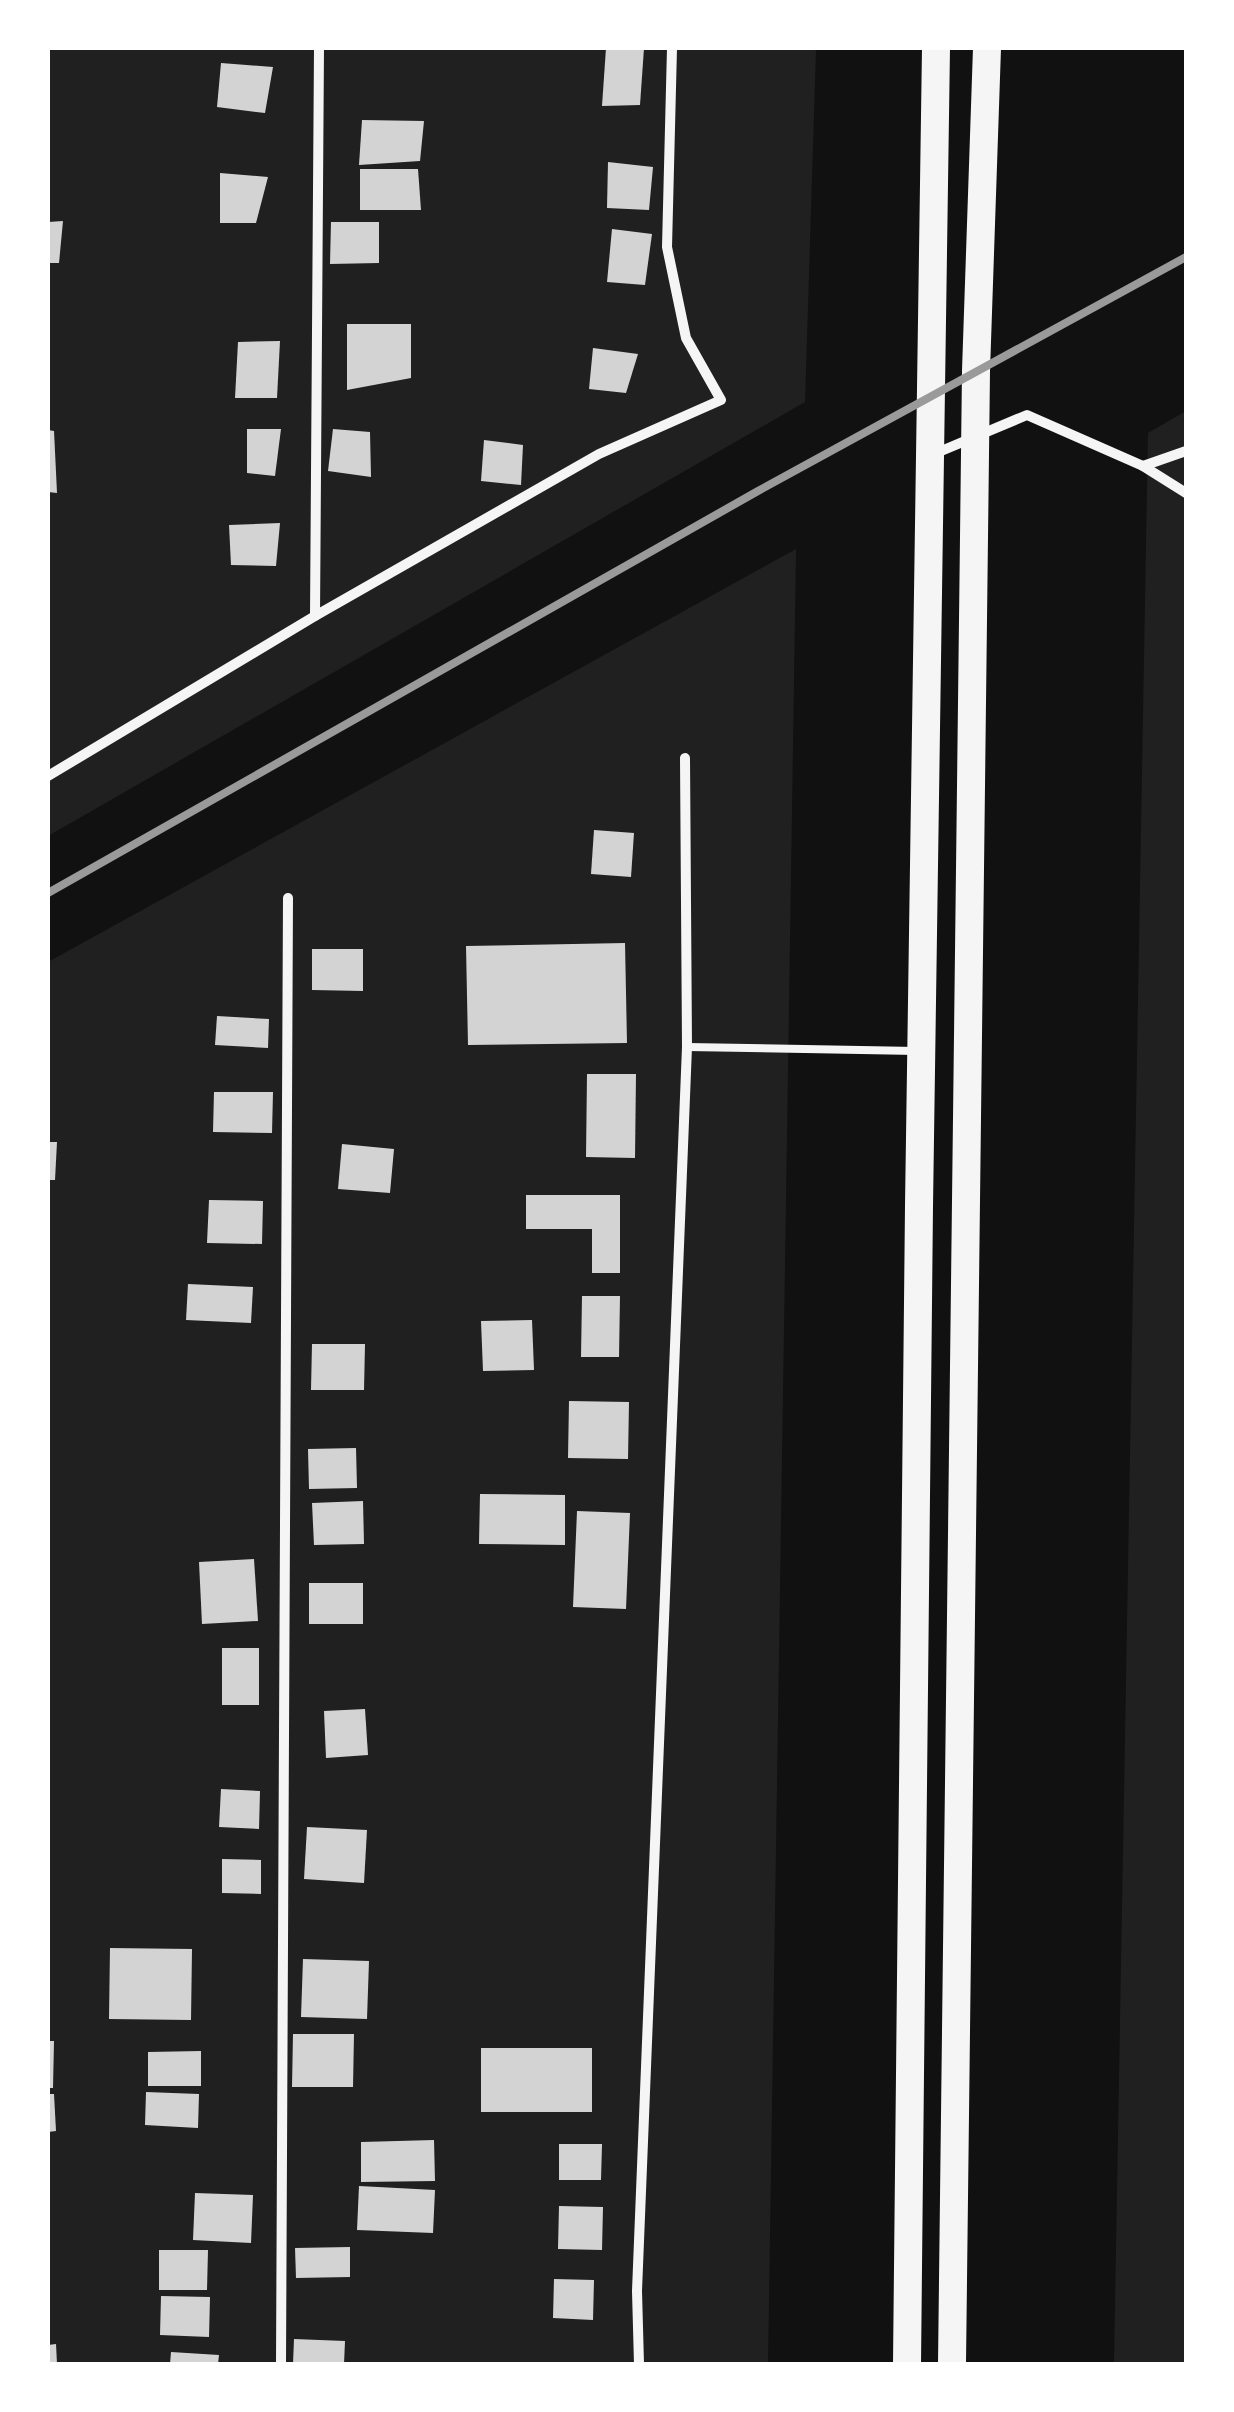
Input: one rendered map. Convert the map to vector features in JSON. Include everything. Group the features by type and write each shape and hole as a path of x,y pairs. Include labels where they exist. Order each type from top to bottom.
{"highway":[{"path":"907,2364 936,48"},
{"path":"952,2364 975,435 987,48"}],"street":[{"path":"314,616 319,48"},
{"path":"48,776 314,616 600,454 720,400 686,338 668,246 672,48"},
{"path":"931,455 1026,415 1143,466 1186,493"},
{"path":"1143,466 1186,451"},
{"path":"638,2364 637,2291 687,1047 685,758"},
{"path":"282,2364 288,898"}],"lane":[{"path":"687,1047 922,1051"}],"shaded area":[{"path":"48,48 816,48 805,402 48,836"},
{"path":"1186,411 1186,2364 1114,2364 1148,433"},
{"path":"796,549 768,2364 48,2364 48,962"}],"building":[{"path":"606,48 644,48 640,105 602,106"},
{"path":"221,63 273,67 265,113 217,107"},
{"path":"362,120 424,121 420,161 359,165"},
{"path":"608,162 653,167 649,210 607,208"},
{"path":"360,169 418,169 421,210 360,210"},
{"path":"220,173 268,177 256,223 220,223"},
{"path":"63,221 59,263 48,263 48,222"},
{"path":"331,222 379,222 379,263 330,264"},
{"path":"612,229 652,234 645,285 607,282"},
{"path":"347,324 411,324 411,378 347,390"},
{"path":"280,341 277,398 235,398 238,342"},
{"path":"593,348 638,354 626,393 589,389"},
{"path":"247,429 281,429 275,476 247,473"},
{"path":"333,429 370,432 371,477 328,471"},
{"path":"48,430 54,431 57,493 48,492"},
{"path":"484,440 523,445 521,485 481,481"},
{"path":"280,523 276,566 231,565 229,525"},
{"path":"594,830 634,833 631,877 591,874"},
{"path":"625,943 627,1043 468,1045 466,946"},
{"path":"312,949 363,949 363,991 312,990"},
{"path":"217,1016 269,1019 268,1048 215,1045"},
{"path":"587,1074 636,1074 635,1158 586,1157"},
{"path":"214,1092 273,1092 272,1133 213,1132"},
{"path":"48,1142 57,1142 55,1180 48,1180"},
{"path":"342,1144 394,1149 390,1193 338,1189"},
{"path":"526,1195 620,1195 620,1273 592,1273 592,1229 526,1229"},
{"path":"209,1200 263,1201 262,1244 207,1243"},
{"path":"188,1284 253,1287 251,1323 186,1320"},
{"path":"582,1296 620,1296 619,1357 581,1357"},
{"path":"532,1320 534,1370 483,1371 481,1321"},
{"path":"312,1344 365,1344 364,1390 311,1390"},
{"path":"569,1401 629,1402 628,1459 568,1458"},
{"path":"356,1448 357,1488 309,1489 308,1449"},
{"path":"480,1494 565,1495 565,1545 479,1544"},
{"path":"363,1501 364,1544 314,1545 312,1503"},
{"path":"577,1511 630,1513 626,1609 573,1607"},
{"path":"254,1559 258,1621 202,1624 199,1562"},
{"path":"309,1583 363,1583 363,1624 309,1624"},
{"path":"222,1648 259,1648 259,1705 222,1705"},
{"path":"365,1709 368,1755 326,1758 324,1711"},
{"path":"221,1789 260,1791 259,1829 219,1827"},
{"path":"307,1827 367,1830 364,1883 304,1879"},
{"path":"222,1859 261,1860 261,1894 222,1893"},
{"path":"110,1948 192,1949 191,2020 109,2019"},
{"path":"303,1959 369,1961 367,2019 301,2017"},
{"path":"293,2034 354,2034 353,2087 292,2087"},
{"path":"48,2041 54,2041 53,2088 48,2088"},
{"path":"481,2048 592,2048 592,2112 481,2112"},
{"path":"201,2051 201,2086 148,2086 148,2052"},
{"path":"146,2092 199,2094 198,2128 145,2125"},
{"path":"48,2094 54,2094 56,2131 48,2132"},
{"path":"434,2140 435,2181 361,2182 361,2142"},
{"path":"559,2144 602,2144 601,2180 559,2180"},
{"path":"359,2186 435,2190 433,2233 357,2230"},
{"path":"195,2193 253,2195 251,2243 193,2240"},
{"path":"559,2206 603,2207 602,2250 558,2249"},
{"path":"350,2247 350,2277 296,2278 295,2248"},
{"path":"159,2250 208,2250 207,2290 159,2290"},
{"path":"554,2279 594,2280 593,2320 553,2318"},
{"path":"161,2296 210,2297 209,2337 160,2335"},
{"path":"294,2339 345,2341 344,2364 293,2364"},
{"path":"56,2344 57,2364 48,2364 48,2345"},
{"path":"171,2352 219,2355 218,2364 170,2364"}],"railway":[{"path":"48,893 758,491 1186,257"}]}
